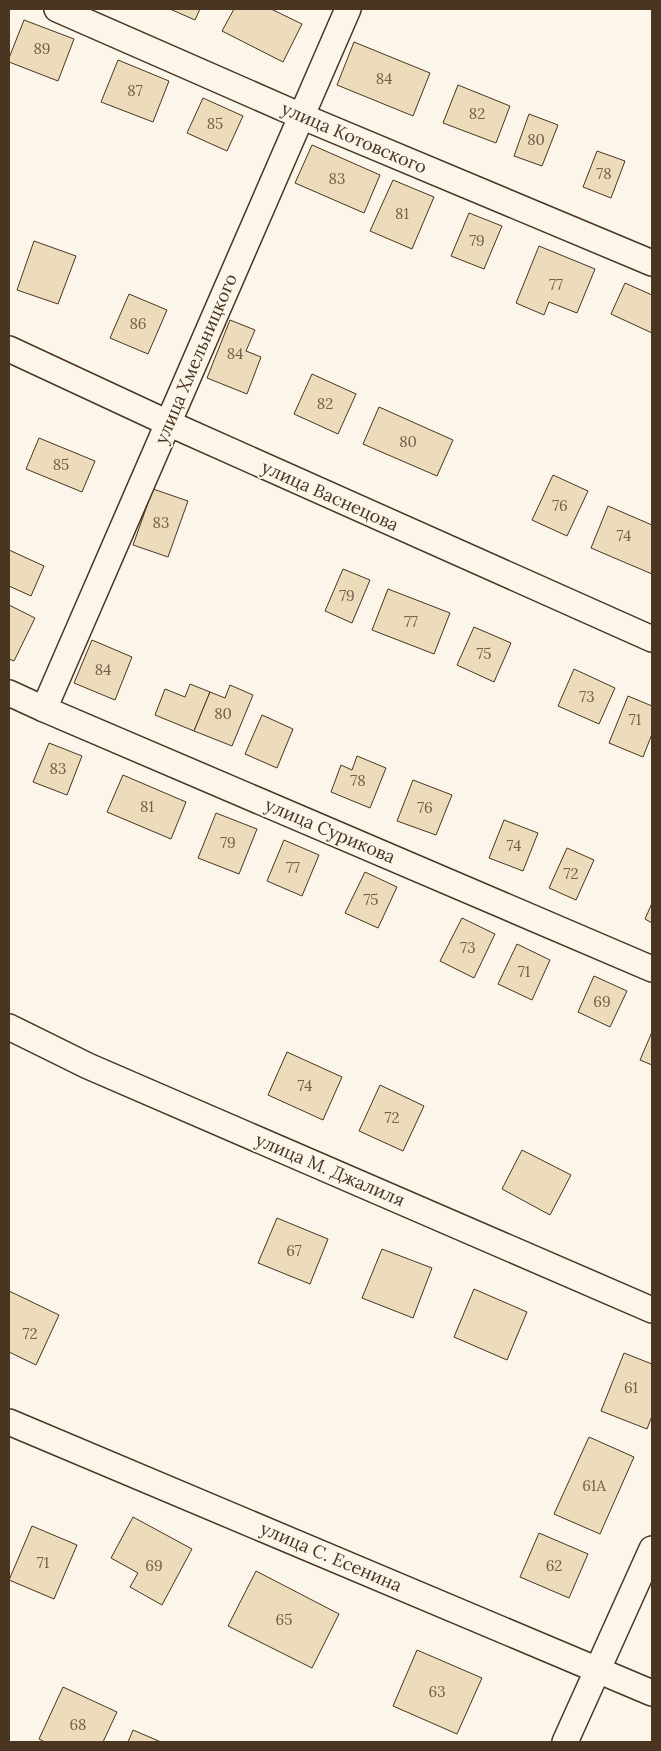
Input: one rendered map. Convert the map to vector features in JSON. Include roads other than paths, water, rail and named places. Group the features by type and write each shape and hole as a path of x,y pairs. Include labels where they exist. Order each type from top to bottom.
{"street":[{"name":"улица Котовского","path":"57,9 300,116 652,263"},
{"name":"улица Хмельницкого","path":"44,710 348,9"},
{"name":"улица Васнецова","path":"9,349 168,423 652,639"},
{"name":"улица Сурикова","path":"9,693 44,710 652,969"},
{"name":"улица М. Джалиля","path":"9,1027 88,1066 652,1310"},
{"name":"улица С. Есенина","path":"9,1422 652,1693"},
{"path":"566,1742 652,1549"}]}
